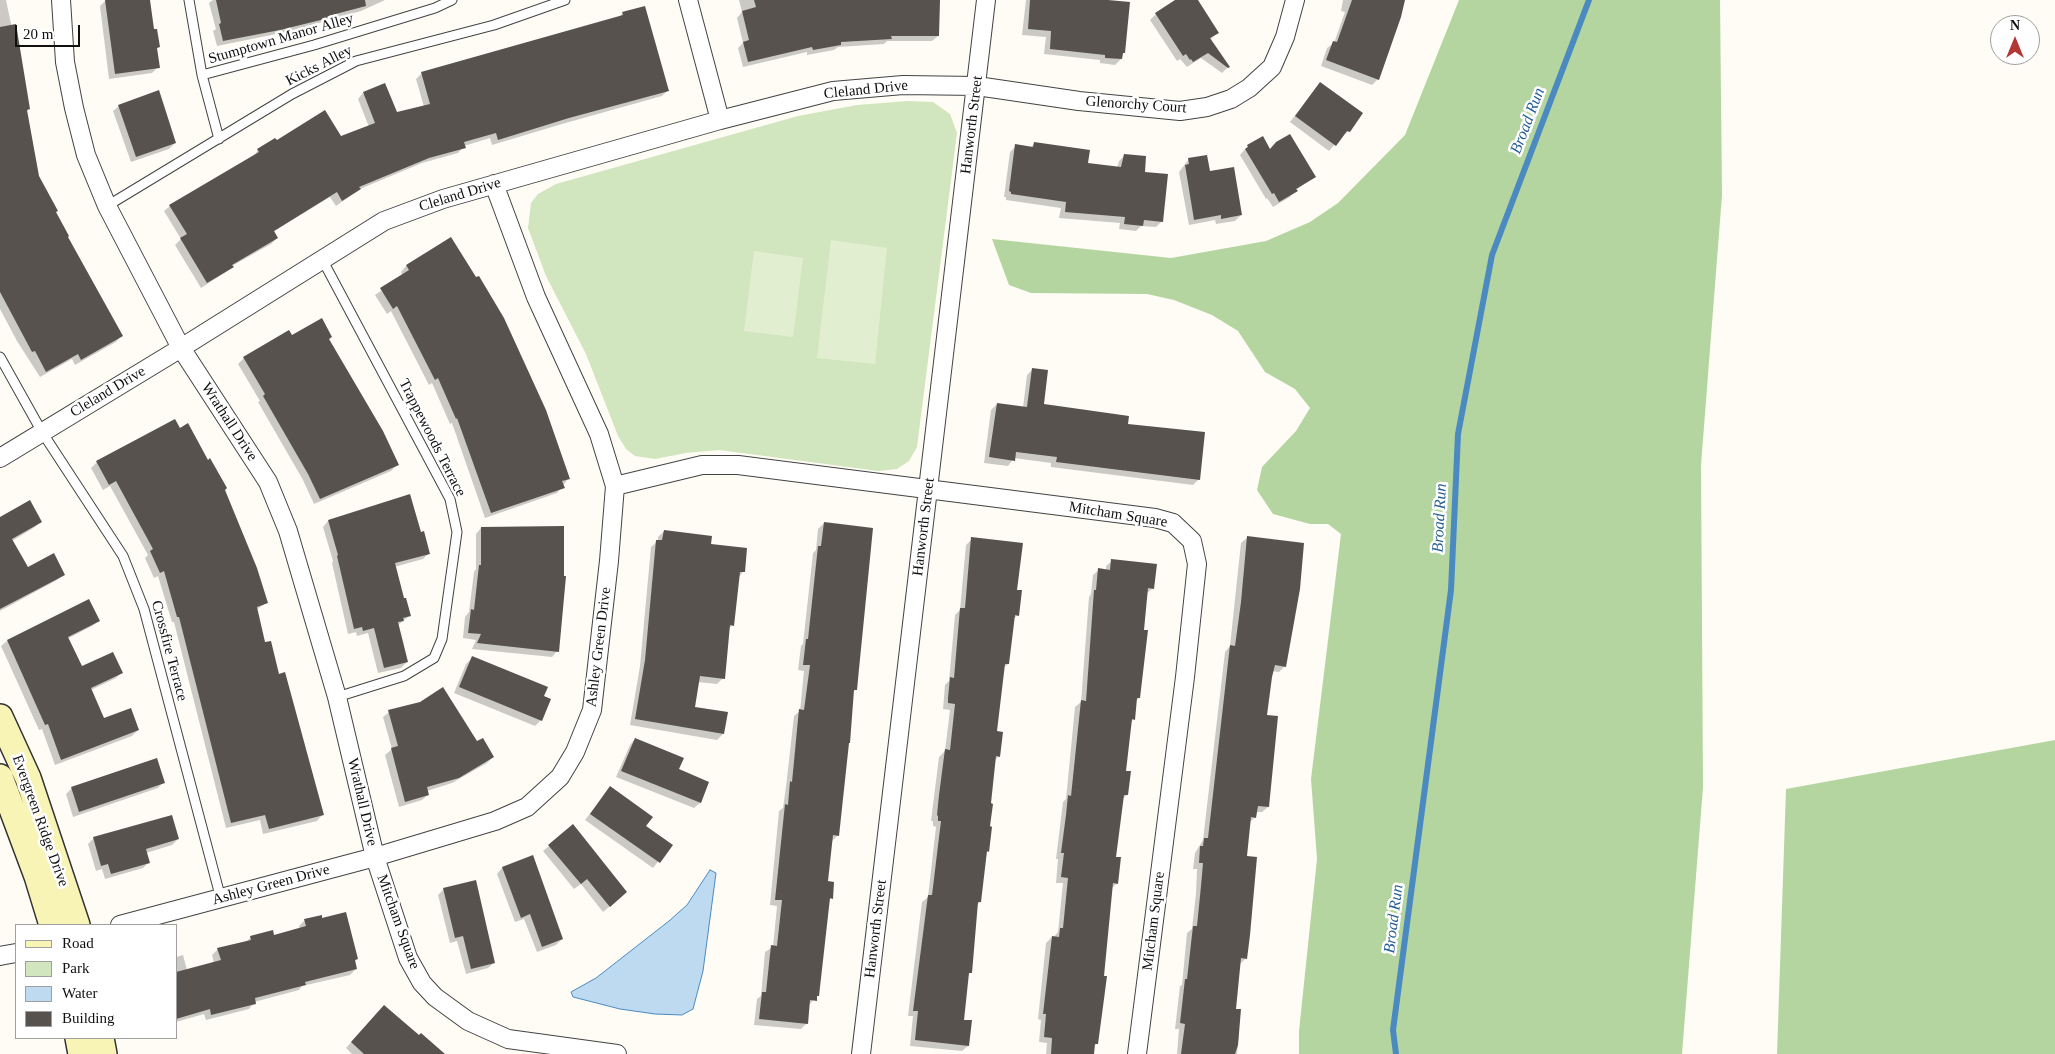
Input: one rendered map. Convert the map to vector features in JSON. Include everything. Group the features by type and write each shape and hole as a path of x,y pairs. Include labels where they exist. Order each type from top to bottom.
{"street":[{"name":"Wrathall Drive","path":"61,0 65,62 74,108 86,155 107,206 181,348 268,482 288,531 337,697 375,857"},
{"path":"688,0 720,120"},
{"name":"Hanworth Street","path":"861,1054 986,0"},
{"name":"Glenorchy Court","path":"977,86 1080,101 1180,111 1207,107 1249,88 1272,67 1285,37 1295,0"},
{"name":"Cleland Drive","path":"0,458 384,221 443,199 494,184 720,120 833,91 903,85 977,86"},
{"name":"Ashley Green Drive","path":"124,924 375,857 495,821 527,807 560,777 575,752 592,710 611,544 615,486 599,434 536,297 494,184"},
{"name":"Mitcham Square","path":"615,486 702,465 738,465 1155,518 1173,523 1192,541 1197,564 1137,1054"},
{"name":"Evergreen Ridge Drive","path":"0,717 28,778 77,924"},
{"name":"Evergreen Ridge Drive","path":"0,777 37,876 52,924"},
{"name":"Mitcham Square","path":"375,857 408,958 422,983 435,997 468,1021 508,1039 616,1054"},
{"path":"0,956 15,953"},
{"path":"78,1039 81,1054"},
{"path":"101,1039 104,1054"}],"lane":[{"path":"189,0 202,75 219,139"},
{"name":"Stumptown Manor Alley","path":"202,75 314,46 435,8 452,0"},
{"name":"Kicks Alley","path":"107,206 292,94 356,61 494,25 544,4 565,0"},
{"name":"Trappewoods Terrace","path":"322,259 450,499 457,532 442,639 434,658 404,676 337,697"},
{"name":"Crossfire Terrace","path":"0,357 42,432 123,556 144,609 220,898"}],"green space":[{"path":"1459,0 1720,0 1722,195 1701,465 1703,787 1682,1054 1299,1054 1299,1031 1317,859 1311,779 1341,534 1328,524 1310,524 1273,514 1257,490 1262,467 1296,431 1310,408 1295,389 1265,372 1238,331 1212,315 1174,300 1147,294 1031,293 1009,285 992,239 1171,258 1266,241 1310,222 1338,203 1405,135"},
{"path":"908,101 933,102 950,114 957,133 917,447 909,461 897,469 878,471 719,450 686,453 655,459 635,456 626,449 618,436 586,354 546,276 528,228 531,203 538,194 556,184 798,116 857,105"},
{"path":"831,240 887,248 875,364 817,358"},
{"path":"754,251 803,258 793,337 744,331"},
{"path":"2055,740 2055,1054 1777,1054 1786,789"}],"water":[{"path":"710,870 716,873 703,971 693,1009 682,1015 655,1014 620,1009 573,997 571,992 596,978 687,905"}],"building":[{"path":"105,0 150,0 154,29 157,29 160,47 157,48 160,68 115,74"},
{"path":"216,0 365,0 366,6 332,15 333,17 280,30 223,41"},
{"path":"754,0 940,0 939,36 891,36 892,39 841,42 841,45 813,50 812,47 748,62 743,42 749,40 742,11 756,7"},
{"path":"1030,0 1108,0 1130,2 1125,53 1123,53 1122,59 1105,58 1105,55 1050,49 1051,31 1028,29"},
{"path":"1175,0 1198,0 1219,33 1210,38 1230,67 1228,68 1208,53 1193,62 1186,54 1183,56 1155,13"},
{"path":"1352,0 1405,0 1379,80 1326,60 1333,41 1337,42"},
{"path":"645,6 669,91 569,118 498,140 496,133 464,142 466,148 429,158 359,187 361,189 342,201 337,192 274,231 278,238 232,265 234,267 207,283 180,238 187,234 169,205 259,152 257,149 275,138 277,140 325,110 341,136 375,123 363,92 385,83 397,112 430,104 421,72 623,15 622,12"},
{"path":"16,24 30,109 27,110 39,176 58,211 56,212 68,237 123,336 81,360 78,354 46,372 35,351 32,352 0,292 0,27"},
{"path":"1320,82 1363,113 1350,132 1347,131 1336,146 1295,116"},
{"path":"159,90 176,143 136,157 118,105"},
{"path":"1290,134 1316,177 1296,189 1298,191 1279,202 1274,193 1272,194 1245,149 1248,147 1247,145 1263,136 1270,149 1276,142"},
{"path":"1034,142 1090,150 1088,163 1121,167 1124,154 1146,156 1145,172 1168,174 1163,222 1144,220 1143,226 1124,224 1125,217 1065,212 1066,202 1011,194 1009,191 1015,144 1033,147"},
{"path":"1207,155 1210,171 1234,167 1242,215 1221,219 1221,215 1194,220 1185,165 1189,164 1188,158"},
{"path":"451,237 476,277 479,276 504,318 546,410 570,479 562,481 565,488 491,513 457,418 438,378 435,380 397,306 393,309 380,288 409,270 406,265"},
{"path":"322,318 332,337 329,339 383,431 399,465 320,499 308,474 263,396 265,394 243,357 289,330 292,335"},
{"path":"1032,368 1048,370 1044,404 1129,416 1128,424 1205,432 1200,480 1056,462 1057,457 1016,452 1015,461 989,457 997,403 1027,407"},
{"path":"175,419 180,428 188,423 208,460 210,458 227,488 225,490 257,568 268,603 257,607 265,642 271,641 279,674 285,672 324,815 269,829 265,815 231,823 179,617 177,617 164,571 160,573 150,551 153,549 116,481 109,485 96,461"},
{"path":"410,494 421,532 424,531 430,554 395,563 411,616 403,618 404,621 398,622 408,662 384,668 374,628 363,631 362,627 354,629 338,555 328,520"},
{"path":"30,500 42,522 12,539 28,567 54,553 65,575 0,609 0,517"},
{"path":"824,522 873,528 857,690 854,690 839,836 833,835 828,881 834,882 833,899 830,898 819,996 817,996 817,1001 810,1000 808,1024 759,1019 762,992 766,992 771,945 777,946 782,900 775,900 785,804 788,805 790,781 792,782 799,709 804,710 810,665 803,665 806,639 808,639 818,546 821,546"},
{"path":"564,526 564,576 566,576 559,652 477,643 481,634 468,633 471,609 474,610 479,565 481,565 481,527"},
{"path":"664,530 712,536 711,544 747,548 745,572 740,572 734,626 730,625 725,679 700,676 695,707 728,712 724,734 635,719 645,660 656,540 662,540"},
{"path":"1247,536 1304,543 1300,589 1286,667 1275,665 1272,677 1267,715 1278,716 1269,807 1258,806 1256,818 1251,817 1247,856 1257,857 1247,959 1241,958 1236,1009 1241,1009 1238,1045 1235,1054 1181,1054 1185,1024 1180,1023 1185,979 1187,979 1193,926 1197,926 1201,886 1203,863 1199,863 1200,846 1203,846 1204,838 1208,838 1230,645 1235,646"},
{"path":"971,537 1023,543 1017,590 1022,590 1019,616 1015,615 1009,664 1005,664 997,731 1003,732 1000,757 996,756 991,803 993,804 990,826 992,827 981,902 978,902 972,973 969,973 964,1020 972,1020 969,1046 915,1040 918,1011 913,1011 928,895 932,895 941,821 938,821 937,815 945,749 950,750 955,704 948,703 950,677 954,678 960,608 965,608"},
{"path":"1111,559 1157,564 1154,589 1148,588 1144,630 1148,630 1140,698 1137,698 1135,720 1132,719 1126,771 1131,771 1128,795 1124,795 1116,857 1121,857 1118,884 1113,883 1104,976 1107,976 1098,1044 1095,1044 1094,1054 1051,1054 1052,1038 1044,1037 1046,1014 1043,1014 1052,936 1059,937 1060,928 1063,928 1068,878 1061,877 1064,853 1061,853 1068,795 1071,796 1081,700 1086,701 1094,590 1096,590 1098,568 1110,570"},
{"path":"89,599 100,621 68,637 82,666 113,652 123,673 91,688 104,718 131,708 139,730 61,760 48,724 45,725 7,640"},
{"path":"472,656 548,687 544,696 551,699 542,721 459,687"},
{"path":"443,687 477,741 483,738 494,757 459,778 427,787 429,795 405,802 391,748 398,746 388,710 420,702"},
{"path":"635,738 684,758 679,769 709,782 701,803 621,771"},
{"path":"157,758 165,783 79,812 71,787"},
{"path":"610,786 653,817 646,826 673,845 660,863 590,814"},
{"path":"172,815 179,839 146,849 150,863 111,874 108,864 101,866 93,837"},
{"path":"573,824 627,892 610,907 587,879 581,884 548,845"},
{"path":"533,855 563,939 542,947 530,914 521,918 502,867"},
{"path":"476,880 495,963 471,969 463,936 455,938 443,888"},
{"path":"346,912 358,959 355,960 357,969 305,982 306,985 255,998 256,1004 211,1015 210,1009 178,1018 178,971 221,960 217,948 251,940 250,936 273,930 274,935 306,926 304,919 322,915 322,918"},
{"path":"384,1005 445,1054 364,1054 351,1042"}],"waterway":[{"name":"Broad Run","path":"1396,1054 1393,1030 1451,590 1458,434 1492,255 1589,0"}]}
